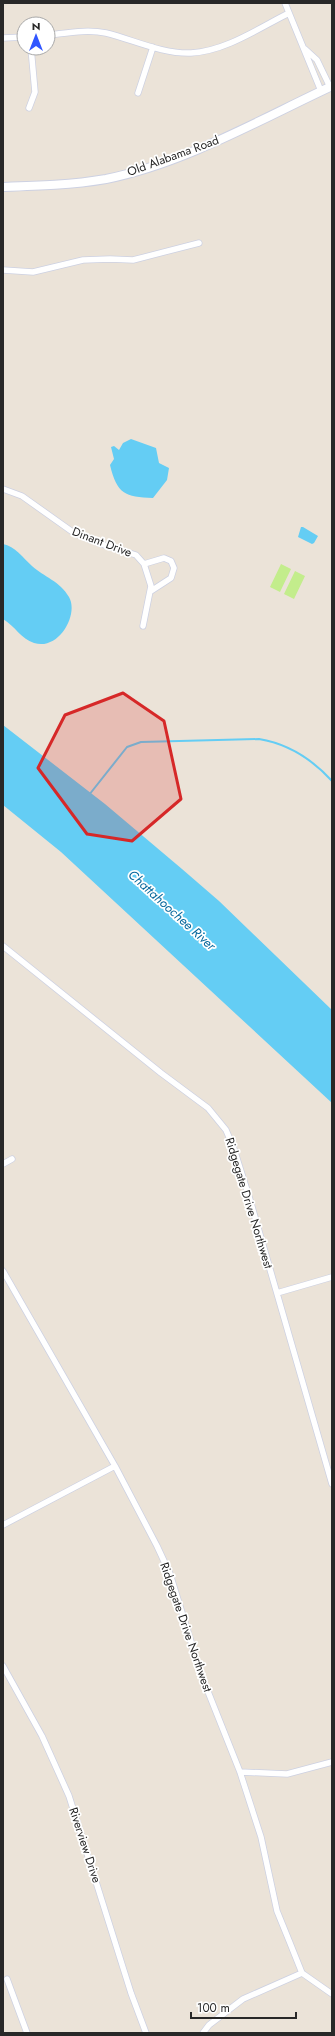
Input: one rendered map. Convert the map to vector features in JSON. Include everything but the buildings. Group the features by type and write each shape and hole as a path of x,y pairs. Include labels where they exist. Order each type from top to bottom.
{"main road":[{"name":"Old Alabama Road","path":"3,187 80,183 147,168 195,150 331,86"}],"street":[{"path":"285,3 304,48 309,66 321,91"},
{"path":"56,34 96,32 182,53 204,51 238,39 289,13"},
{"path":"3,38 16,37"},
{"path":"138,93 153,47"},
{"path":"304,48 317,60 331,86"},
{"path":"29,108 35,92 32,56"},
{"path":"3,270 33,272 82,260 133,260 199,243"},
{"name":"Dinant Drive","path":"3,488 22,496 74,533 101,544 136,555 144,564 152,586 143,626"},
{"path":"144,564 164,558 171,561 174,568 171,578 151,591"},
{"name":"Ridgegate Drive Northwest","path":"3,946 161,1073 208,1108 226,1130 234,1149 332,1484"},
{"path":"3,1164 12,1159"},
{"name":"Ridgegate Drive Northwest","path":"3,1271 115,1466 170,1574 201,1674 240,1772 261,1837 277,1911 302,1973"},
{"path":"277,1293 332,1277"},
{"path":"3,1525 115,1466"},
{"name":"Riverview Drive","path":"3,1666 42,1736 69,1796 131,1993 146,2033"},
{"path":"240,1772 287,1774 332,1762"},
{"path":"203,2033 209,2025 243,1998 302,1973 332,1994"},
{"path":"7,1979 28,2033"}],"highlighted area":[{"path":"123,693 164,721 181,799 132,841 87,834 38,768 65,715"}],"green space":[{"path":"281,564 291,569 280,592 270,587"},
{"path":"295,571 305,576 294,599 284,594"}],"water":[{"path":"131,439 156,448 159,463 169,468 167,480 153,498 129,495 119,488 113,475 110,465 114,459 111,447 114,446 119,450 123,443"},
{"path":"301,527 318,536 314,543 312,544 298,537"},
{"path":"3,544 15,550 32,566 61,587 69,597 71,612 69,621 59,636 51,642 43,644 29,641 3,619"},
{"name":"Chattahoochee River","path":"3,725 105,804 219,901 332,1010 332,1103 61,852 3,805"}],"waterway":[{"path":"89,795 127,747 141,742 259,739 270,741 290,749 308,759 332,781"}]}
